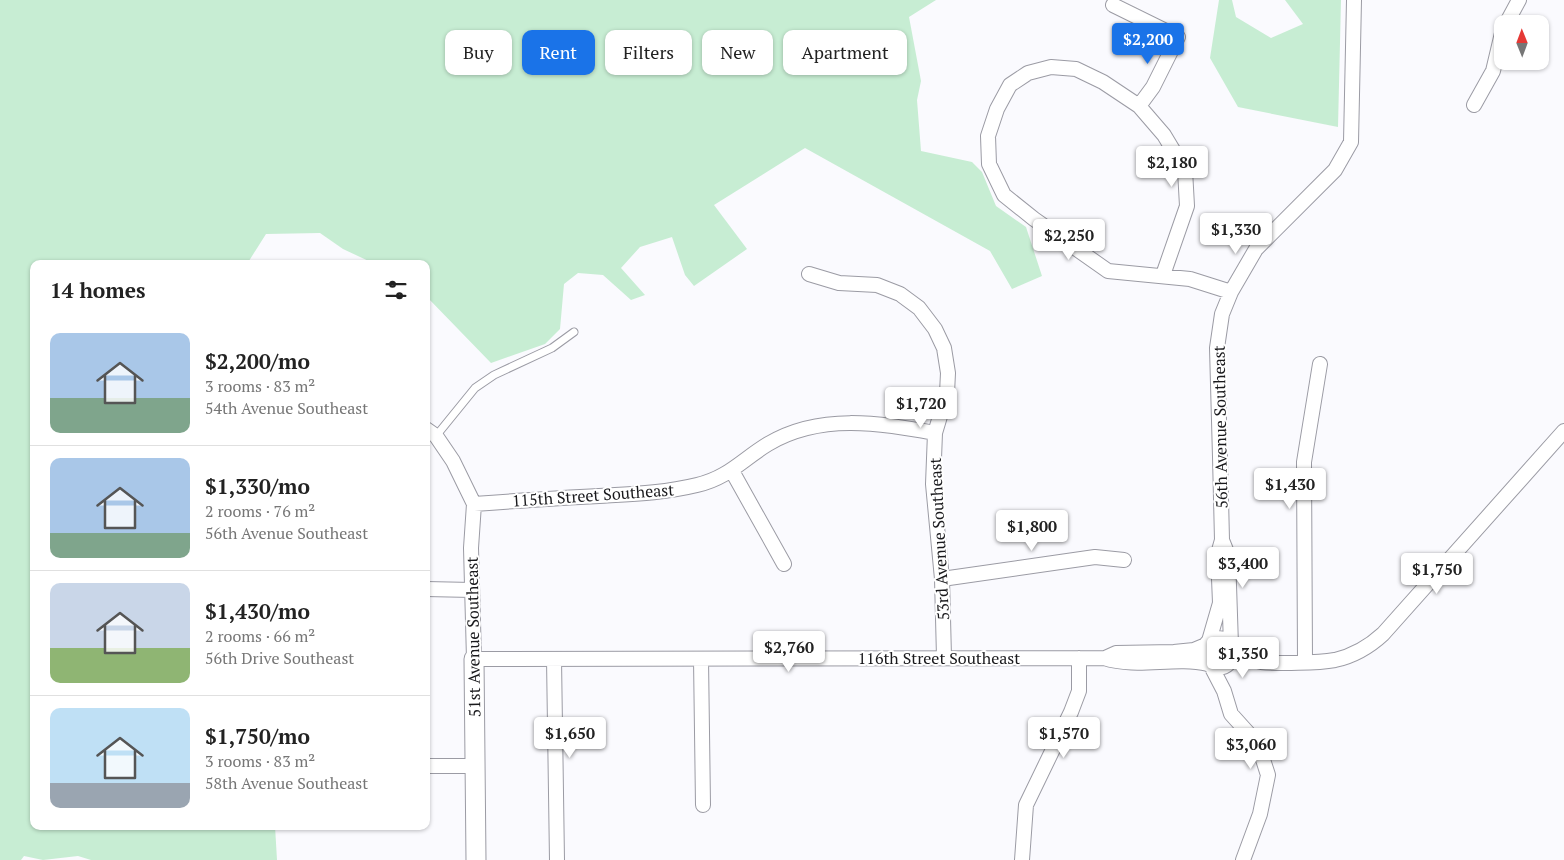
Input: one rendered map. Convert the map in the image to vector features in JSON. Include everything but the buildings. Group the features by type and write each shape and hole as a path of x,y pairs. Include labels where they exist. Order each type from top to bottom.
{"street":[{"name":"56th Avenue Southeast","path":"1207,643 1220,603 1218,554 1222,540 1217,348 1222,314 1231,292 1256,249 1335,170 1351,142 1354,90 1354,0"},
{"path":"1511,15 1519,0"},
{"path":"1113,5 1178,37 1153,87 1139,106"},
{"path":"1474,105 1492,72 1494,64"},
{"path":"1163,275 1187,206 1185,170 1164,134 1139,106 1103,82 1076,69 1051,67 1028,73 1010,85 997,109 988,136 989,164 1004,194 1034,219 1108,271 1190,279 1231,292"},
{"name":"53rd Avenue Southeast","path":"809,274 839,283 878,285 900,294 919,308 936,329 944,348 948,373 947,393 935,433 933,484 942,580 944,657"},
{"path":"1305,661 1304,462 1320,364"},
{"name":"115th Street Southeast","path":"474,504 658,492 699,485 732,471 754,452 780,437 815,426 852,422 935,433"},
{"path":"1210,665 1221,668 1229,664 1249,666 1260,662 1336,660 1368,647 1383,634 1564,431"},
{"name":"51st Avenue Southeast","path":"431,433 453,461 474,504 472,590 476,860"},
{"path":"732,471 784,564"},
{"name":"56th Avenue Southeast","path":"1222,540 1228,554 1232,646"},
{"path":"942,580 1095,558 1124,560"},
{"path":"430,589 472,590"},
{"path":"1243,860 1260,814 1268,775 1258,744 1231,714 1224,691 1203,654 1207,643 1223,638 1248,658 1260,662"},
{"name":"116th Street Southeast","path":"1104,658 1116,653 1194,650 1207,643"},
{"path":"1224,691 1229,675 1229,664 1234,654 1232,646"},
{"path":"1022,860 1026,805 1071,712 1079,691 1079,658"},
{"name":"116th Street Southeast","path":"474,659 1104,658 1116,662 1157,663 1190,661 1210,665"},
{"path":"554,659 557,860"},
{"path":"701,659 703,805"},
{"path":"430,766 475,766"}],"lane":[{"path":"431,433 475,388 494,375 552,348 574,332"}],"green space":[{"path":"0,0 936,0 909,17 921,81 917,100 921,151 972,162 982,172 996,206 1026,227 1042,276 1012,289 990,251 805,148 714,205 747,249 694,286 685,275 672,237 640,247 621,268 645,295 631,300 603,275 578,273 564,284 560,329 545,344 491,363 430,300 430,260 366,260 343,249 320,233 266,234 250,260 30,260 30,830 275,830 277,860 91,860 78,856 43,860 24,856 21,860 0,860"},
{"path":"1219,0 1232,0 1236,17 1271,38 1303,24 1285,0 1341,0 1338,127 1238,107 1210,58"}]}
